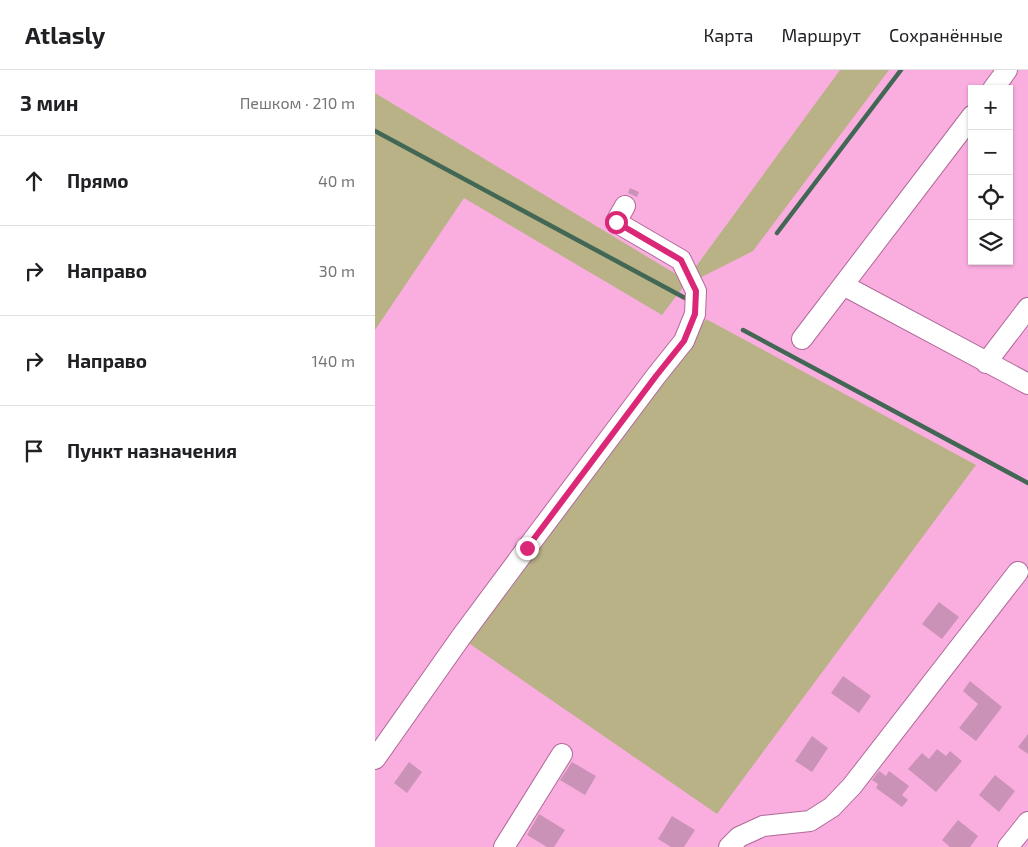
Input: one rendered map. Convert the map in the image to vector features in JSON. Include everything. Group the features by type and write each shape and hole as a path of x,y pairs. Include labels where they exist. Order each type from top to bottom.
{"lane":[{"path":"996,85 1007,70"},
{"path":"802,338 968,121"},
{"path":"375,758 521,556 684,341 695,314 696,291 681,260 616,222 625,206"},
{"path":"843,285 1028,384"},
{"path":"986,363 1028,308"},
{"path":"729,847 739,837 763,826 810,821 831,807 852,786 1018,572"},
{"path":"504,847 561,754"},
{"path":"1008,847 1028,822"}],"shaded area":[{"path":"840,70 889,70 753,251 684,286 662,315 464,198 375,330 375,93 686,280"},
{"path":"706,319 976,465 717,814 467,642"}],"building":[{"path":"630,188 639,192 637,197 628,193"},
{"path":"939,602 959,617 942,639 922,624"},
{"path":"843,676 871,696 859,713 831,693"},
{"path":"970,681 1002,707 976,741 959,728 978,704 963,691"},
{"path":"1028,734 1028,754 1018,747"},
{"path":"812,736 828,748 812,772 795,761"},
{"path":"937,749 946,756 950,751 962,761 936,792 908,769 922,753 929,759"},
{"path":"409,762 422,772 407,793 394,783"},
{"path":"572,762 596,776 585,795 560,780"},
{"path":"879,771 886,776 889,771 909,786 902,795 908,800 902,807 876,788 878,784 872,780"},
{"path":"995,775 1015,791 999,812 979,795"},
{"path":"539,814 565,830 554,847 547,847 527,835"},
{"path":"672,816 695,830 684,847 671,847 658,839"},
{"path":"958,820 978,836 970,847 950,847 942,840"}],"waterway":[{"path":"777,233 901,70"},
{"path":"375,131 685,298"},
{"path":"743,330 1028,483"}],"route":[{"path":"527,548 684,341 695,314 696,291 681,260 616,222"}]}
